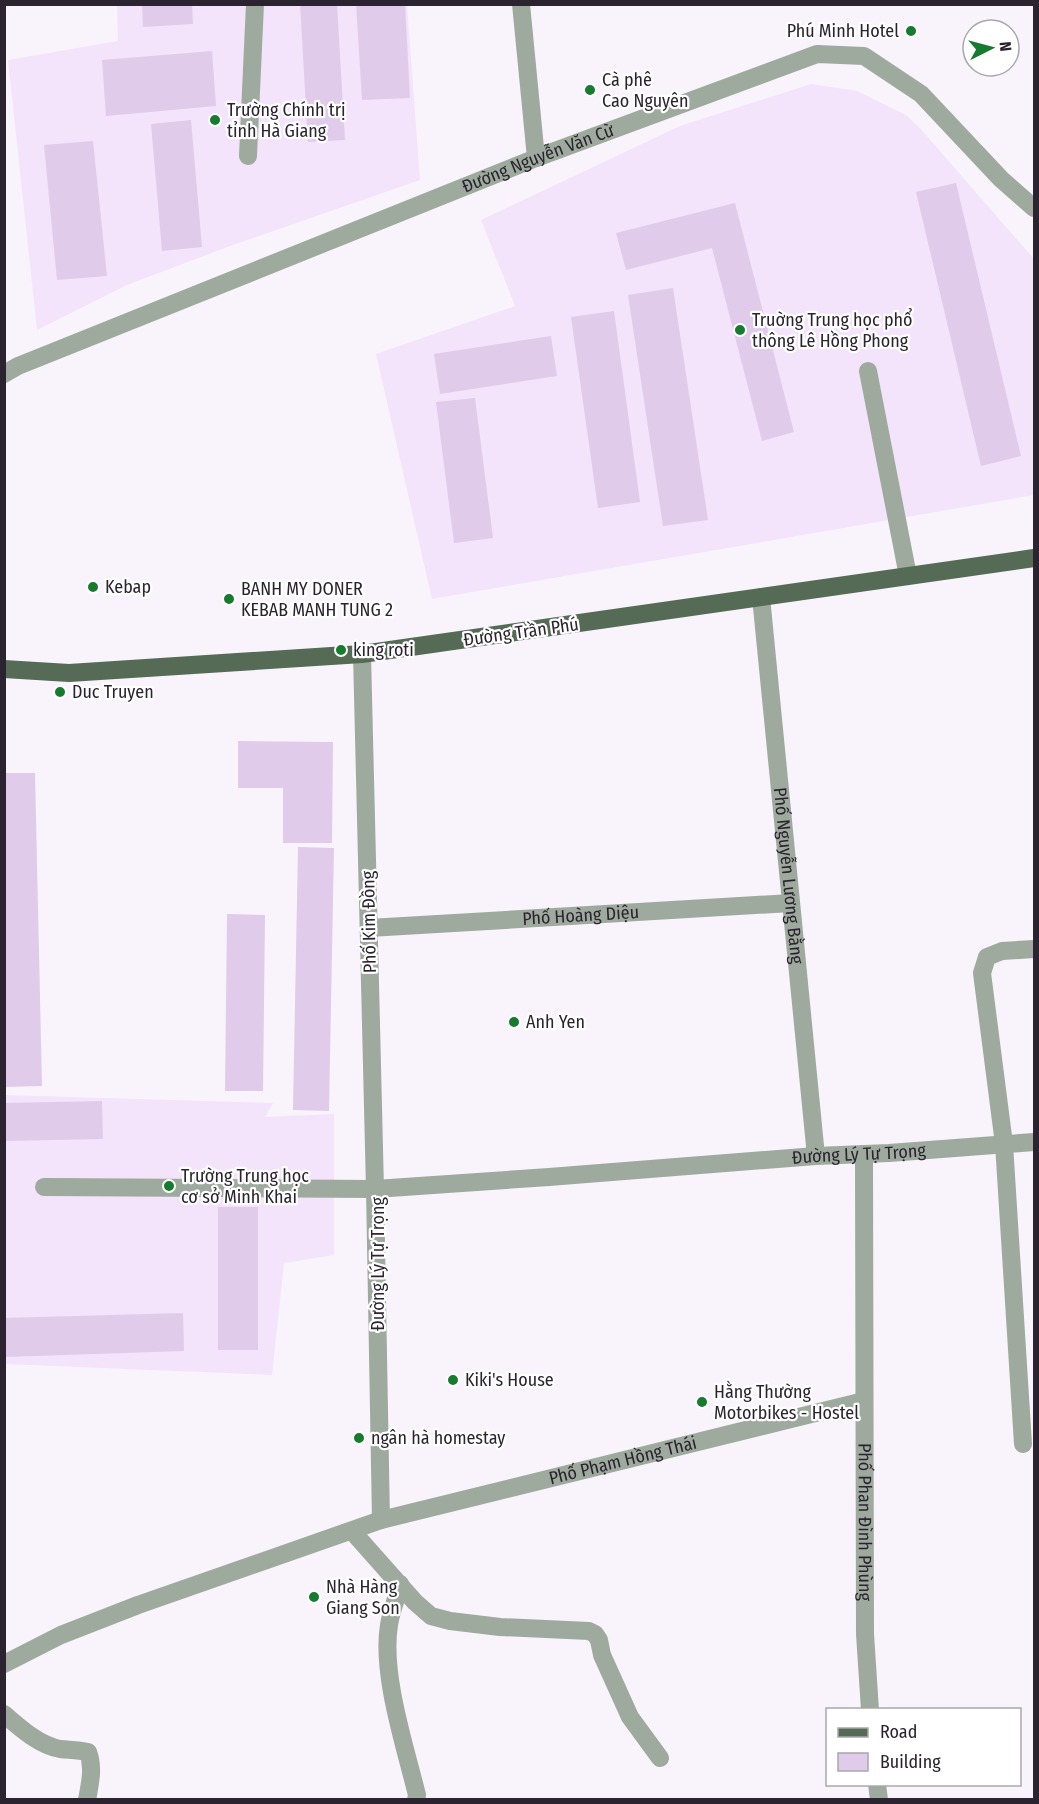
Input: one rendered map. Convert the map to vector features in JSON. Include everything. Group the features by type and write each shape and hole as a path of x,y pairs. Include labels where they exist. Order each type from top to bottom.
{"main road":[{"name":"Đường Trần Phú","path":"4,669 69,673 362,654 1035,558"}],"street":[{"path":"248,156 255,4"},
{"path":"521,4 536,158"},
{"name":"Đường Nguyễn Văn Cừ","path":"4,374 18,366 536,158 817,54 864,56 921,94 1001,178 1035,208"},
{"path":"868,371 908,576"},
{"name":"Phố Nguyễn Lương Bằng","path":"761,597 816,1155"},
{"name":"Phố Kim Đồng","path":"362,654 375,1189"},
{"name":"Phố Hoàng Diệu","path":"369,928 791,903"},
{"path":"1023,1444 1004,1144 981,973 987,957 1002,951 1035,949"},
{"name":"Đường Lý Tự Trọng","path":"381,1520 375,1189 816,1155 864,1154 1035,1142"},
{"name":"Phố Phan Đình Phùng","path":"864,1154 865,1634 870,1708"},
{"path":"44,1187 375,1189"},
{"name":"Phố Phạm Hồng Thái","path":"381,1520 864,1401"},
{"path":"4,1664 61,1635 138,1605 381,1520"},
{"path":"352,1531 415,1602 431,1616 500,1628 589,1631 595,1634 630,1718 660,1758"},
{"path":"400,1584 389,1624 387,1652 394,1702 417,1795 416,1800"},
{"path":"4,1714 44,1743 58,1749 88,1752 92,1774 87,1800"}],"shaded area":[{"name":"Trường Chính trị tỉnh Hà Giang","path":"117,5 407,5 420,180 230,246 127,285 37,330 8,60 118,41"},
{"name":"Truờng Trung học phổ thông Lê Hồng Phong","path":"811,84 857,91 906,115 1034,259 1034,495 432,599 376,354 515,306 481,220 680,126"},
{"name":"Trường Trung học cơ sở Minh Khai","path":"5,1095 273,1103 265,1117 334,1114 334,1255 284,1263 272,1375 5,1364"}],"building":[{"path":"142,4 192,4 193,24 143,27"},
{"path":"300,4 337,4 345,140 308,142"},
{"path":"356,4 405,4 410,98 362,100"},
{"path":"212,51 216,106 106,116 102,60"},
{"path":"191,120 202,247 162,251 151,124"},
{"path":"93,141 107,276 57,280 44,145"},
{"path":"956,183 1021,456 981,466 916,192"},
{"path":"735,203 794,432 762,441 712,248 626,270 616,233"},
{"path":"673,288 708,520 663,526 628,295"},
{"path":"614,311 640,502 598,508 571,317"},
{"path":"551,336 557,376 440,394 434,354"},
{"path":"475,398 493,538 454,543 436,402"},
{"path":"238,741 333,742 332,843 283,843 283,788 238,788"},
{"path":"4,773 35,773 42,1086 6,1087"},
{"path":"298,847 334,848 329,1111 293,1110"},
{"path":"227,914 265,915 263,1091 225,1091"},
{"path":"102,1101 103,1139 4,1141 4,1103"},
{"path":"218,1207 258,1207 258,1350 218,1350"},
{"path":"183,1313 184,1351 4,1357 4,1318"}],"place":[{"name":"Phú Minh Hotel","path":"911,31"},
{"name":"Cà phê Cao Nguyên","path":"590,90"},
{"name":"Trường Chính trị tỉnh Hà Giang","path":"215,120"},
{"name":"Truờng Trung học phổ thông Lê Hồng Phong","path":"740,330"},
{"name":"Kebap","path":"93,587"},
{"name":"BANH MY DONER KEBAB MANH TUNG 2","path":"229,599"},
{"name":"king roti","path":"341,650"},
{"name":"Duc Truyen","path":"60,692"},
{"name":"Anh Yen","path":"514,1022"},
{"name":"Trường Trung học cơ sở Minh Khai","path":"169,1186"},
{"name":"Kiki's House","path":"453,1380"},
{"name":"Hằng Thường Motorbikes - Hostel","path":"702,1402"},
{"name":"ngân hà homestay","path":"359,1438"},
{"name":"Nhà Hàng Giang Son","path":"314,1597"}]}
